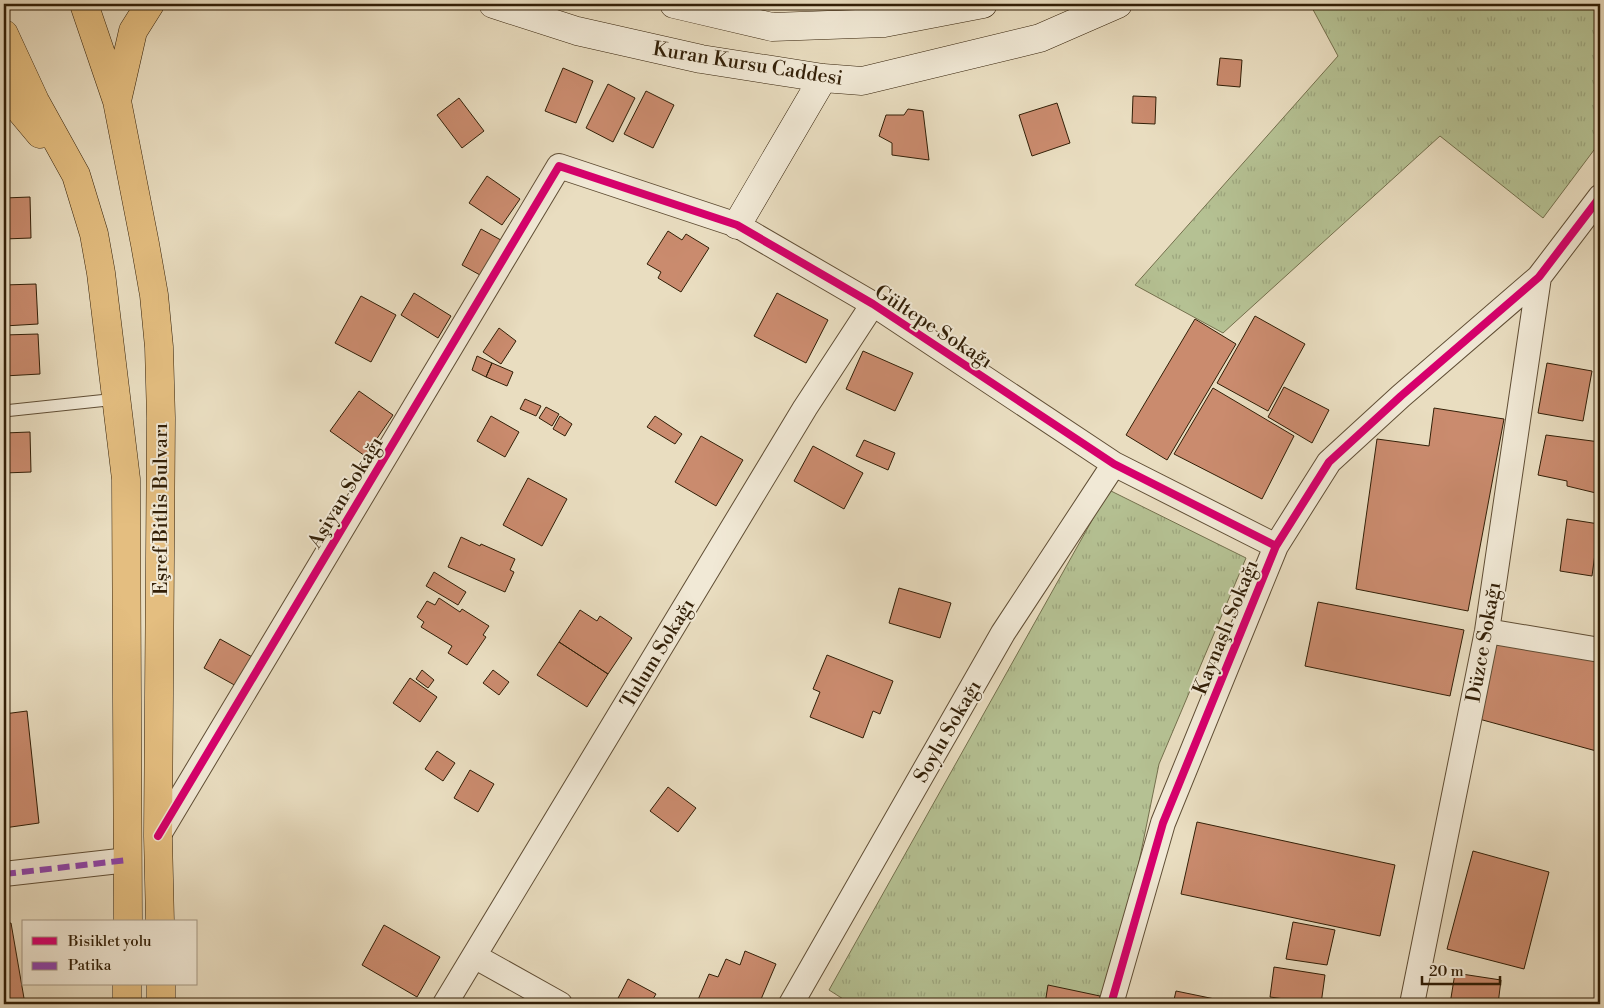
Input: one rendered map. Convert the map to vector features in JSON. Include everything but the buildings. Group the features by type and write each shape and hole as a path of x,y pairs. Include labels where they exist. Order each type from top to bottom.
{"main road":[{"name":"Eşref Bitlis Bulvarı","path":"84,4 117,101 147,252 154,295 159,347 161,418 158,836 160,920"},
{"path":"117,101 133,31 150,4"},
{"name":"Kuran Kursu Caddesi","path":"492,4 577,31 700,58 823,78 862,80 1040,38 1118,4"},
{"name":"Kuran Kursu Caddesi","path":"674,4 772,27 884,23 983,4"},
{"path":"4,34 35,101 76,175"},
{"path":"736,225 823,78"},
{"path":"4,91 76,175"},
{"name":"Eşref Bitlis Bulvarı","path":"76,175 94,234 102,273 126,479 128,920"},
{"path":"127,986 127,1004"},
{"path":"160,986 161,1004"}],"street":[{"name":"Gültepe Sokağı","path":"559,166 736,225 873,304 1114,464 1276,546"},
{"name":"Aşiyan Sokağı","path":"158,836 559,166"},
{"name":"Kaynaşlı Sokağı","path":"1111,1004 1163,823 1276,546 1329,462 1401,396 1539,277 1600,197"},
{"name":"Düzce Sokağı","path":"1412,1004 1487,631 1539,277"},
{"name":"Tulum Sokağı","path":"445,1004 805,408 873,304"},
{"name":"Soylu Sokağı","path":"791,1004 1003,633 1114,464"},
{"path":"1487,631 1600,650"},
{"path":"4,874 128,860"},
{"path":"474,956 560,1004"}],"lane":[{"path":"4,411 117,399"}],"green space":[{"path":"1310,4 1600,4 1600,142 1543,218 1440,136 1223,333 1135,285 1338,56"},
{"path":"1109,490 1246,558 1159,764 1110,1004 851,1004 829,990"}],"marked path":[{"path":"4,874 128,860"}],"cycle path":[{"path":"158,836 559,166 737,225 873,304 1114,464 1276,546"},
{"path":"1111,1004 1163,823 1276,546 1329,462 1401,396 1539,277 1600,197"}]}
